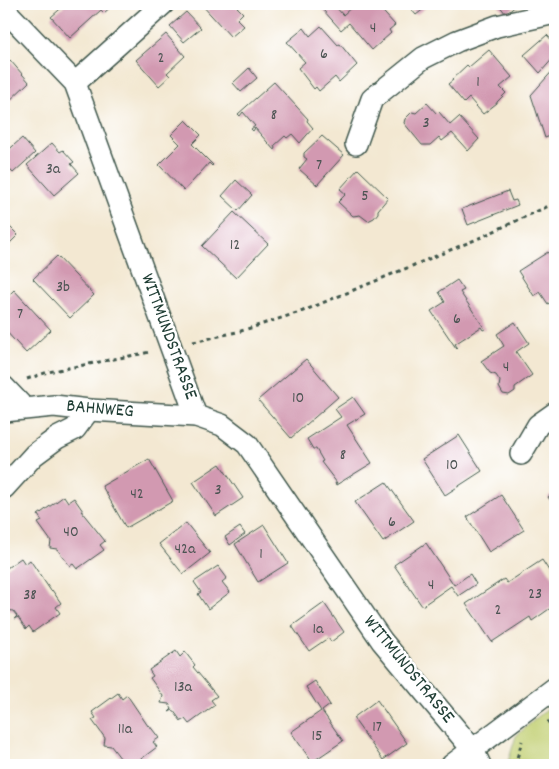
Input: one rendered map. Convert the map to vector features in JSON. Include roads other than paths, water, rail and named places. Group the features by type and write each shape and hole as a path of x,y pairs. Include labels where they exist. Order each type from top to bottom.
{"street":[{"path":"74,83 163,4"},
{"name":"WITTMUNDSTRASSE","path":"4,9 74,83 196,416 222,425 247,444 382,641 477,757"},
{"path":"356,144 372,99 424,58 456,41 497,26 555,13"},
{"path":"12,384 14,409"},
{"name":"BAHNWEG","path":"14,409 54,406 89,410 196,416"},
{"path":"4,488 34,455 58,438 75,429 89,410"},
{"path":"521,454 538,424 555,413"},
{"path":"452,765 477,757 555,688"}]}
